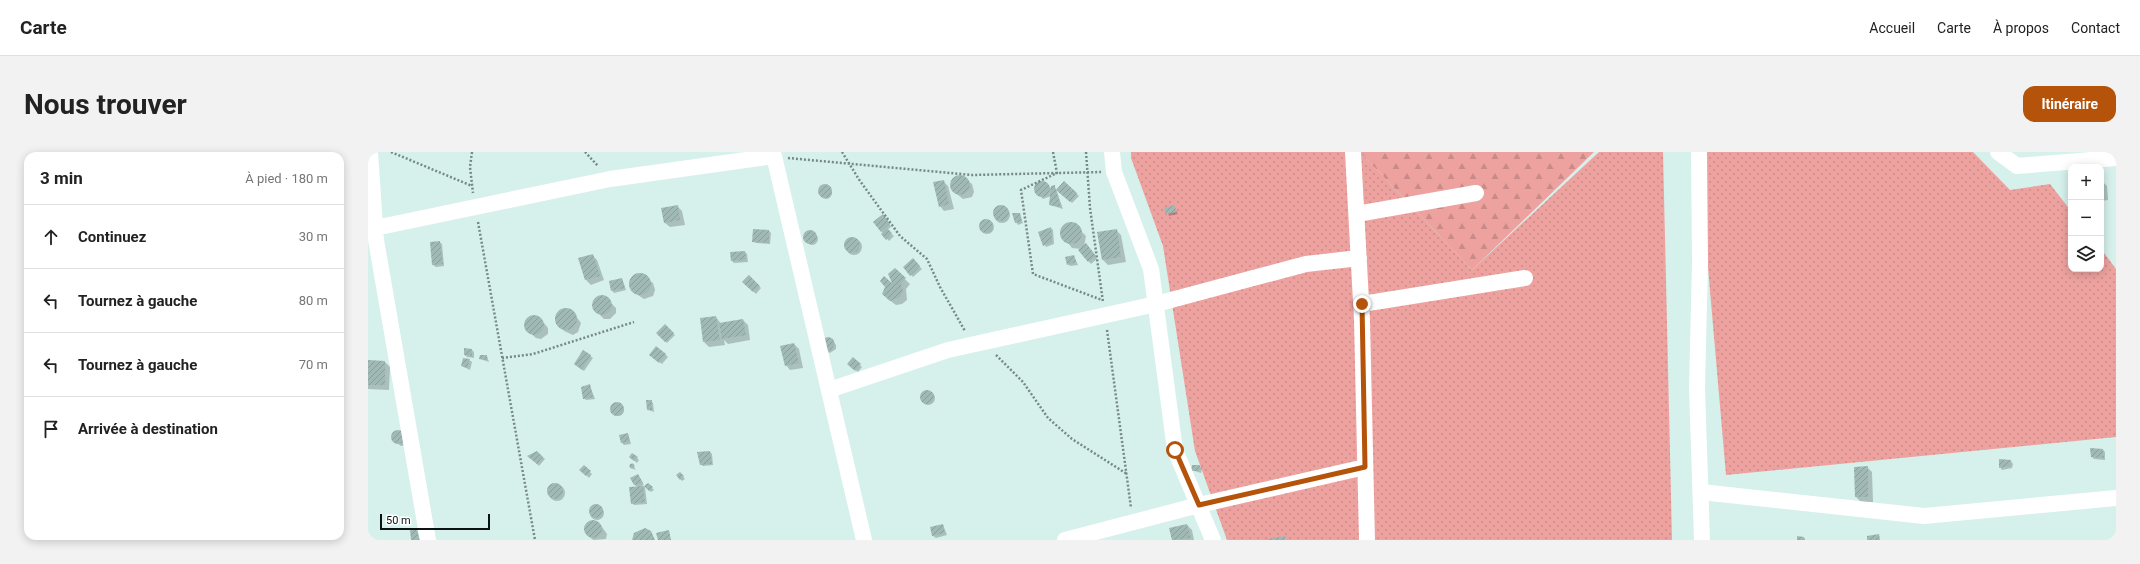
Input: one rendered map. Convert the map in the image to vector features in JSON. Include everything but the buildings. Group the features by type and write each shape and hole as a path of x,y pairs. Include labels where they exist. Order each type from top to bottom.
{"street":[{"path":"370,152 375,228 428,540"},
{"path":"1112,152 1114,172 1151,268 1175,450 1213,540"},
{"path":"1353,152 1362,304 1367,540"},
{"path":"1699,152 1700,262 1697,388 1702,540"},
{"path":"1998,152 2017,166 2116,158"},
{"path":"375,228 610,178 774,156 864,540"},
{"path":"1357,214 1476,193"},
{"path":"829,390 948,350 1156,304 1306,264 1359,258"},
{"path":"1362,304 1526,278"},
{"path":"1065,540 1199,505 1365,467"},
{"path":"1701,492 1924,516 2116,498"}],"path":[{"path":"391,152 472,186"},
{"path":"472,152 470,167 475,207 535,540"},
{"path":"842,152 900,236 926,259 967,334 1002,361 1023,382 1048,418 1072,439 1127,474"},
{"path":"1053,152 1057,173"},
{"path":"1086,152 1090,208 1133,522"},
{"path":"774,156 972,175 1114,172"},
{"path":"1057,173 1021,190 1033,274 1102,300"},
{"path":"502,358 533,354 634,322"}],"green space":[{"path":"1131,152 1360,152 1472,270 1599,152 1663,152 1672,540 1227,540 1195,451 1163,246 1131,158"},
{"path":"1360,152 1594,152 1472,270"},
{"path":"1698,152 1973,152 2010,190 2050,184 2068,207 2068,272 2104,272 2104,253 2116,269 2116,437 1726,475"}],"route":[{"path":"1175,450 1199,505 1365,467 1362,304"}]}
